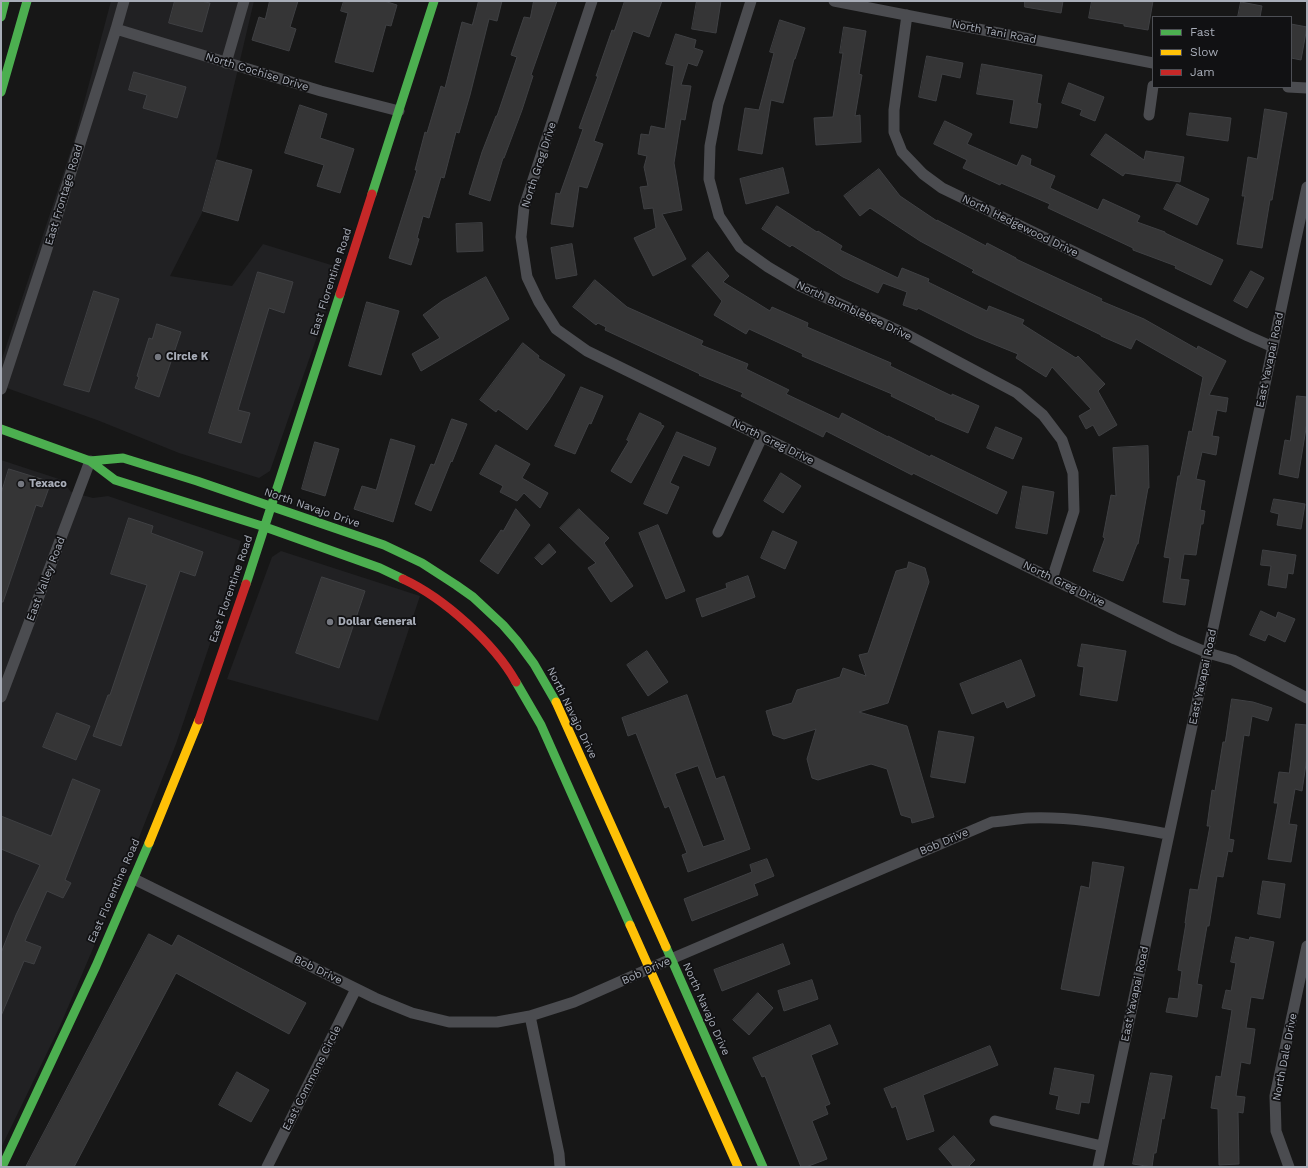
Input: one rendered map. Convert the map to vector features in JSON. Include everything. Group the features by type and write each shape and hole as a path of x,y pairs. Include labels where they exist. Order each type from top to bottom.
{"street":[{"path":"1,17 5,1"},
{"path":"1,92 27,1"},
{"name":"East Frontage Road","path":"1,389 45,255 124,1"},
{"path":"226,63 244,1"},
{"name":"East Florentine Road","path":"2,1167 134,879 183,760 222,653 272,506 434,1"},
{"name":"North Greg Drive","path":"592,1 524,207 521,237 527,277 539,302 556,329 587,351 762,437 1175,639 1208,653 1233,660 1307,698"},
{"name":"North Bumblebee Drive","path":"751,1 718,104 710,146 709,180 719,216 740,247 768,267 800,286 906,334 1017,393 1043,415 1062,440 1073,474 1074,511 1052,578"},
{"name":"North Tani Road","path":"834,1 1152,63"},
{"name":"North Hedgewood Drive","path":"907,15 894,110 894,132 902,152 923,174 942,188 1241,333 1273,347"},
{"name":"North Cochise Drive","path":"116,28 321,91 399,111"},
{"path":"1292,87 1307,88"},
{"path":"1149,115 1153,88"},
{"name":"East Yavapai Road","path":"1098,1167 1307,187"},
{"name":"North Navajo Drive","path":"1,429 90,461 115,480 264,527 380,568 410,582 442,603 480,634 511,673 541,725 563,747 671,959 763,1167"},
{"path":"718,532 762,437"},
{"name":"North Navajo Drive","path":"90,461 123,458 184,476 384,545 411,556 447,578 475,598 501,622 526,653 543,678 563,747 649,969 738,1167"},
{"name":"East Valley Road","path":"1,697 90,461"},
{"name":"Bob Drive","path":"134,879 356,989 412,1013 449,1022 497,1022 530,1016 574,1002 992,822 1029,818 1062,819 1109,823 1168,834"},
{"name":"North Dale Drive","path":"1289,1167 1276,1131 1275,1096 1307,946"},
{"name":"East Commons Circle","path":"267,1167 356,989"},
{"path":"530,1016 559,1154 560,1167"},
{"path":"995,1121 1102,1146"}],"shaded area":[{"path":"111,1 254,1 220,145 202,213 170,276 232,286 263,244 341,268 270,471 259,478 179,453 97,420 1,386 1,362 73,144"},
{"path":"1,460 62,480 71,492 93,498 108,496 241,541 217,623 176,744 123,878 60,1026 1,1148"},
{"path":"281,551 420,596 378,721 227,679 272,557"}],"building":[{"path":"175,1 201,1 210,3 202,32 169,23"},
{"path":"270,1 298,1 290,27 296,29 289,51 252,40 259,17 265,19"},
{"path":"344,1 384,1 397,5 391,26 386,25 373,72 335,62 348,13 341,11"},
{"path":"479,1 502,1 497,21 489,19 459,133 456,132 444,178 441,177 429,218 423,216 417,238 419,239 411,265 389,258 417,170 415,170 425,132 427,133 441,86 445,88 462,22 472,25"},
{"path":"534,1 557,1 531,75 533,76 522,110 503,158 490,201 469,194 482,152 497,116 517,57 511,55 524,17 530,18"},
{"path":"625,1 662,1 649,37 633,31 594,141 603,144 587,188 579,186 573,227 551,224 556,193 560,194 583,129 579,128 598,76 596,76 612,30 614,31"},
{"path":"697,1 721,1 716,33 692,29"},
{"path":"1025,1 1063,1 1061,13 1025,7"},
{"path":"1092,1 1153,1 1148,30 1089,18"},
{"path":"1241,2 1262,6 1260,16 1238,16"},
{"path":"780,20 805,28 794,59 783,103 771,100 762,154 738,150 745,108 759,110 774,53 770,52"},
{"path":"1292,24 1307,27 1301,60 1292,58"},
{"path":"844,27 866,31 859,74 862,75 855,116 860,115 861,142 816,145 814,118 833,117 843,53 840,53"},
{"path":"676,34 696,40 694,48 703,51 697,66 688,63 681,85 691,86 685,120 681,119 674,163 682,210 662,214 686,259 653,276 634,238 656,228 653,208 644,209 640,187 648,186 644,167 647,156 638,154 641,134 649,135 651,126 665,129 674,66 666,64"},
{"path":"927,56 963,63 960,78 942,74 936,101 919,97"},
{"path":"982,64 1042,75 1037,103 1041,104 1037,128 1010,123 1014,100 977,94"},
{"path":"134,72 186,87 177,118 143,108 147,95 129,90"},
{"path":"1069,83 1104,97 1095,121 1080,115 1082,110 1062,103"},
{"path":"300,105 327,114 320,138 354,149 340,193 317,186 324,165 285,153"},
{"path":"1265,109 1287,113 1262,248 1237,244 1245,196 1242,196 1248,157 1257,159"},
{"path":"1190,113 1231,118 1228,141 1187,135"},
{"path":"945,121 972,134 967,144 1017,166 1022,155 1031,159 1030,165 1055,176 1050,188 1098,210 1103,199 1140,216 1137,222 1165,232 1223,260 1211,285 1175,268 1176,266 1133,250 1133,248 1048,208 1050,204 1001,183 1000,185 963,168 967,160 934,144"},
{"path":"1106,134 1144,160 1146,151 1184,157 1180,182 1125,173 1123,176 1091,155"},
{"path":"217,160 252,170 238,221 203,211"},
{"path":"783,168 789,193 746,204 740,179"},
{"path":"879,169 900,196 937,221 986,246 987,243 1016,259 1102,299 1101,301 1144,319 1197,349 1198,346 1226,361 1209,395 1228,398 1226,412 1217,410 1212,436 1219,437 1216,455 1202,452 1196,479 1205,481 1200,510 1205,511 1203,524 1201,524 1196,555 1184,554 1180,579 1189,580 1185,605 1163,602 1170,558 1164,557 1178,476 1180,476 1189,431 1192,432 1203,377 1136,339 1131,349 1101,336 972,272 974,270 920,241 870,208 860,216 844,196"},
{"path":"1177,184 1209,199 1197,225 1164,209"},
{"path":"777,206 842,246 840,250 898,278 902,268 929,279 928,282 987,311 989,306 1024,320 1022,324 1076,358 1078,356 1105,384 1098,391 1117,425 1099,436 1093,425 1086,429 1079,416 1091,409 1052,367 1046,377 1016,358 1018,354 976,337 918,308 917,310 903,305 907,292 883,283 878,293 843,277 792,245 790,247 762,229"},
{"path":"482,223 483,251 457,252 456,224"},
{"path":"572,244 577,275 556,279 551,248"},
{"path":"708,252 729,276 723,282 770,311 772,307 808,323 807,327 891,363 890,366 952,396 952,394 979,406 968,433 935,419 936,418 891,396 892,394 802,356 803,354 749,329 746,334 714,315 722,301 692,266"},
{"path":"1251,271 1264,278 1247,308 1234,301"},
{"path":"258,272 293,282 284,313 269,308 238,410 250,413 241,443 209,433"},
{"path":"486,277 509,319 421,371 412,354 440,338 423,315 442,301"},
{"path":"595,280 627,307 703,341 701,345 748,364 746,369 789,390 786,394 839,419 842,413 888,437 930,457 931,455 1007,492 997,514 913,473 912,475 826,431 823,437 741,396 743,393 699,375 700,374 605,330 606,327 598,323 596,325 573,307"},
{"path":"94,291 119,299 89,392 64,385"},
{"path":"367,302 399,311 381,375 349,366"},
{"name":"Circle K","path":"157,324 181,332 159,397 135,388 139,377 137,376 149,338 152,339"},
{"path":"523,343 539,356 538,358 565,375 527,430 498,409 496,412 480,400"},
{"path":"581,387 603,396 591,424 589,423 575,454 555,446"},
{"path":"1297,396 1307,397 1307,422 1298,478 1279,474 1285,440 1290,441"},
{"path":"640,413 661,423 661,425 664,426 631,483 611,471 629,441 627,440"},
{"path":"452,419 467,424 431,511 415,504 431,464 434,465"},
{"path":"996,427 1022,438 1013,459 987,448"},
{"path":"677,432 716,448 709,466 683,455 670,483 679,487 667,514 644,504"},
{"path":"391,439 415,446 393,522 354,509 362,486 376,490"},
{"path":"315,442 339,449 325,496 302,489"},
{"path":"496,445 530,464 522,478 548,493 540,508 524,493 517,501 500,492 503,486 480,474"},
{"path":"1148,446 1149,488 1138,544 1123,581 1093,571 1105,538 1103,537 1111,495 1116,496 1113,448"},
{"path":"9,469 51,482 42,507 36,505 3,602 1,602 1,494"},
{"path":"781,473 801,486 783,513 764,501"},
{"path":"1023,486 1054,492 1047,534 1016,528"},
{"path":"1274,499 1305,504 1301,529 1277,525 1279,514 1271,512"},
{"path":"516,509 530,525 498,574 480,561 501,530 503,531"},
{"path":"579,509 609,538 604,543 633,586 611,602 588,568 596,563 560,528"},
{"path":"129,518 153,526 151,533 203,552 195,576 180,571 121,746 93,736 108,695 110,695 147,585 111,574"},
{"path":"658,525 685,591 666,599 639,533"},
{"path":"773,531 797,542 785,569 761,558"},
{"path":"549,544 556,552 542,565 535,558"},
{"path":"1263,550 1296,555 1293,574 1288,573 1286,588 1268,585 1271,566 1261,565"},
{"path":"909,562 925,568 929,582 888,703 859,712 907,726 934,817 912,823 911,818 901,815 887,769 871,764 818,780 812,778 807,759 816,729 784,739 773,735 766,711 792,703 797,690 840,677 843,668 866,676 859,655 868,653 896,571 907,568"},
{"path":"748,576 755,597 702,617 696,599 727,588 726,584"},
{"name":"Dollar General","path":"322,577 365,591 339,668 296,653"},
{"path":"1261,611 1276,618 1278,612 1295,619 1285,642 1268,634 1265,641 1250,635"},
{"path":"1082,644 1126,651 1117,701 1080,695 1084,667 1078,666"},
{"path":"647,651 668,682 648,696 627,665"},
{"path":"1021,660 1035,696 1007,708 1004,701 972,714 960,684"},
{"path":"687,695 716,779 724,776 750,849 688,872 682,855 687,853 669,806 665,808 636,733 628,736 622,718","holes":["698,766 725,840 703,847 675,774"]},
{"path":"1232,699 1253,702 1272,708 1268,721 1252,716 1249,736 1244,735 1229,839 1234,840 1232,852 1228,851 1223,877 1217,876 1209,926 1207,926 1197,984 1202,985 1197,1017 1166,1012 1169,998 1178,999 1182,971 1178,970 1190,889 1198,890 1210,826 1207,826 1212,790 1215,791"},
{"path":"57,713 90,726 76,760 43,747"},
{"path":"1296,724 1307,725 1307,757 1302,791 1295,789 1289,824 1297,825 1291,862 1268,859 1278,803 1274,803 1279,772 1289,773"},
{"path":"939,731 974,737 965,783 931,777"},
{"path":"73,779 100,790 65,880 71,883 63,898 47,891 25,941 41,947 34,964 24,961 1,1016 1,953 16,915 40,865 1,849 1,816 51,836"},
{"path":"767,859 774,876 754,884 758,895 692,921 684,899 752,872 750,865"},
{"path":"1093,862 1124,867 1099,996 1061,989 1081,886 1089,888"},
{"path":"1263,881 1285,884 1280,918 1258,914"},
{"path":"149,934 172,946 178,935 306,1003 289,1034 176,973 74,1167 26,1167"},
{"path":"1236,937 1249,940 1250,937 1274,942 1263,999 1251,997 1246,1028 1255,1029 1250,1064 1241,1062 1236,1096 1245,1097 1243,1113 1238,1112 1239,1164 1219,1165 1218,1109 1211,1108 1216,1076 1221,1077 1232,1010 1222,1008 1226,990 1231,991 1236,963 1231,962"},
{"path":"783,944 790,964 722,991 714,970"},
{"path":"812,980 818,999 784,1011 778,991"},
{"path":"758,993 773,1008 749,1035 733,1020"},
{"path":"830,1025 838,1044 811,1055 830,1104 825,1106 828,1114 812,1121 827,1159 806,1167 801,1167 765,1076 762,1077 753,1058"},
{"path":"990,1046 998,1065 923,1095 934,1131 907,1140 896,1106 892,1108 884,1089"},
{"path":"1055,1068 1094,1075 1089,1103 1081,1102 1079,1114 1056,1109 1059,1096 1050,1094"},
{"path":"237,1072 269,1090 251,1122 219,1105"},
{"path":"1151,1073 1172,1076 1164,1119 1162,1118 1152,1167 1133,1164"},
{"path":"954,1136 975,1160 968,1167 954,1167 939,1149"}],"traffic: fast":[{"path":"1,17 5,1"},
{"path":"1,92 27,1"},
{"path":"372,194 434,1"},
{"path":"246,584 340,294"},
{"path":"1,429 90,461 115,480 265,527 380,568 403,579"},
{"path":"90,461 123,458 197,481 384,545 422,563 473,597 503,625 534,664 556,702"},
{"path":"516,682 541,725 630,925"},
{"path":"2,1167 96,966 149,843"},
{"path":"666,947 763,1167"}],"traffic: slow":[{"path":"556,702 666,947"},
{"path":"149,843 199,720"},
{"path":"630,925 738,1167"}],"traffic: jam":[{"path":"340,294 372,194"},
{"path":"403,579 419,587 467,623 495,652 507,667 516,682"},
{"path":"199,720 246,584"}],"place":[{"name":"Circle K","path":"158,357"},
{"name":"Texaco","path":"21,484"},
{"name":"Dollar General","path":"330,622"}]}
